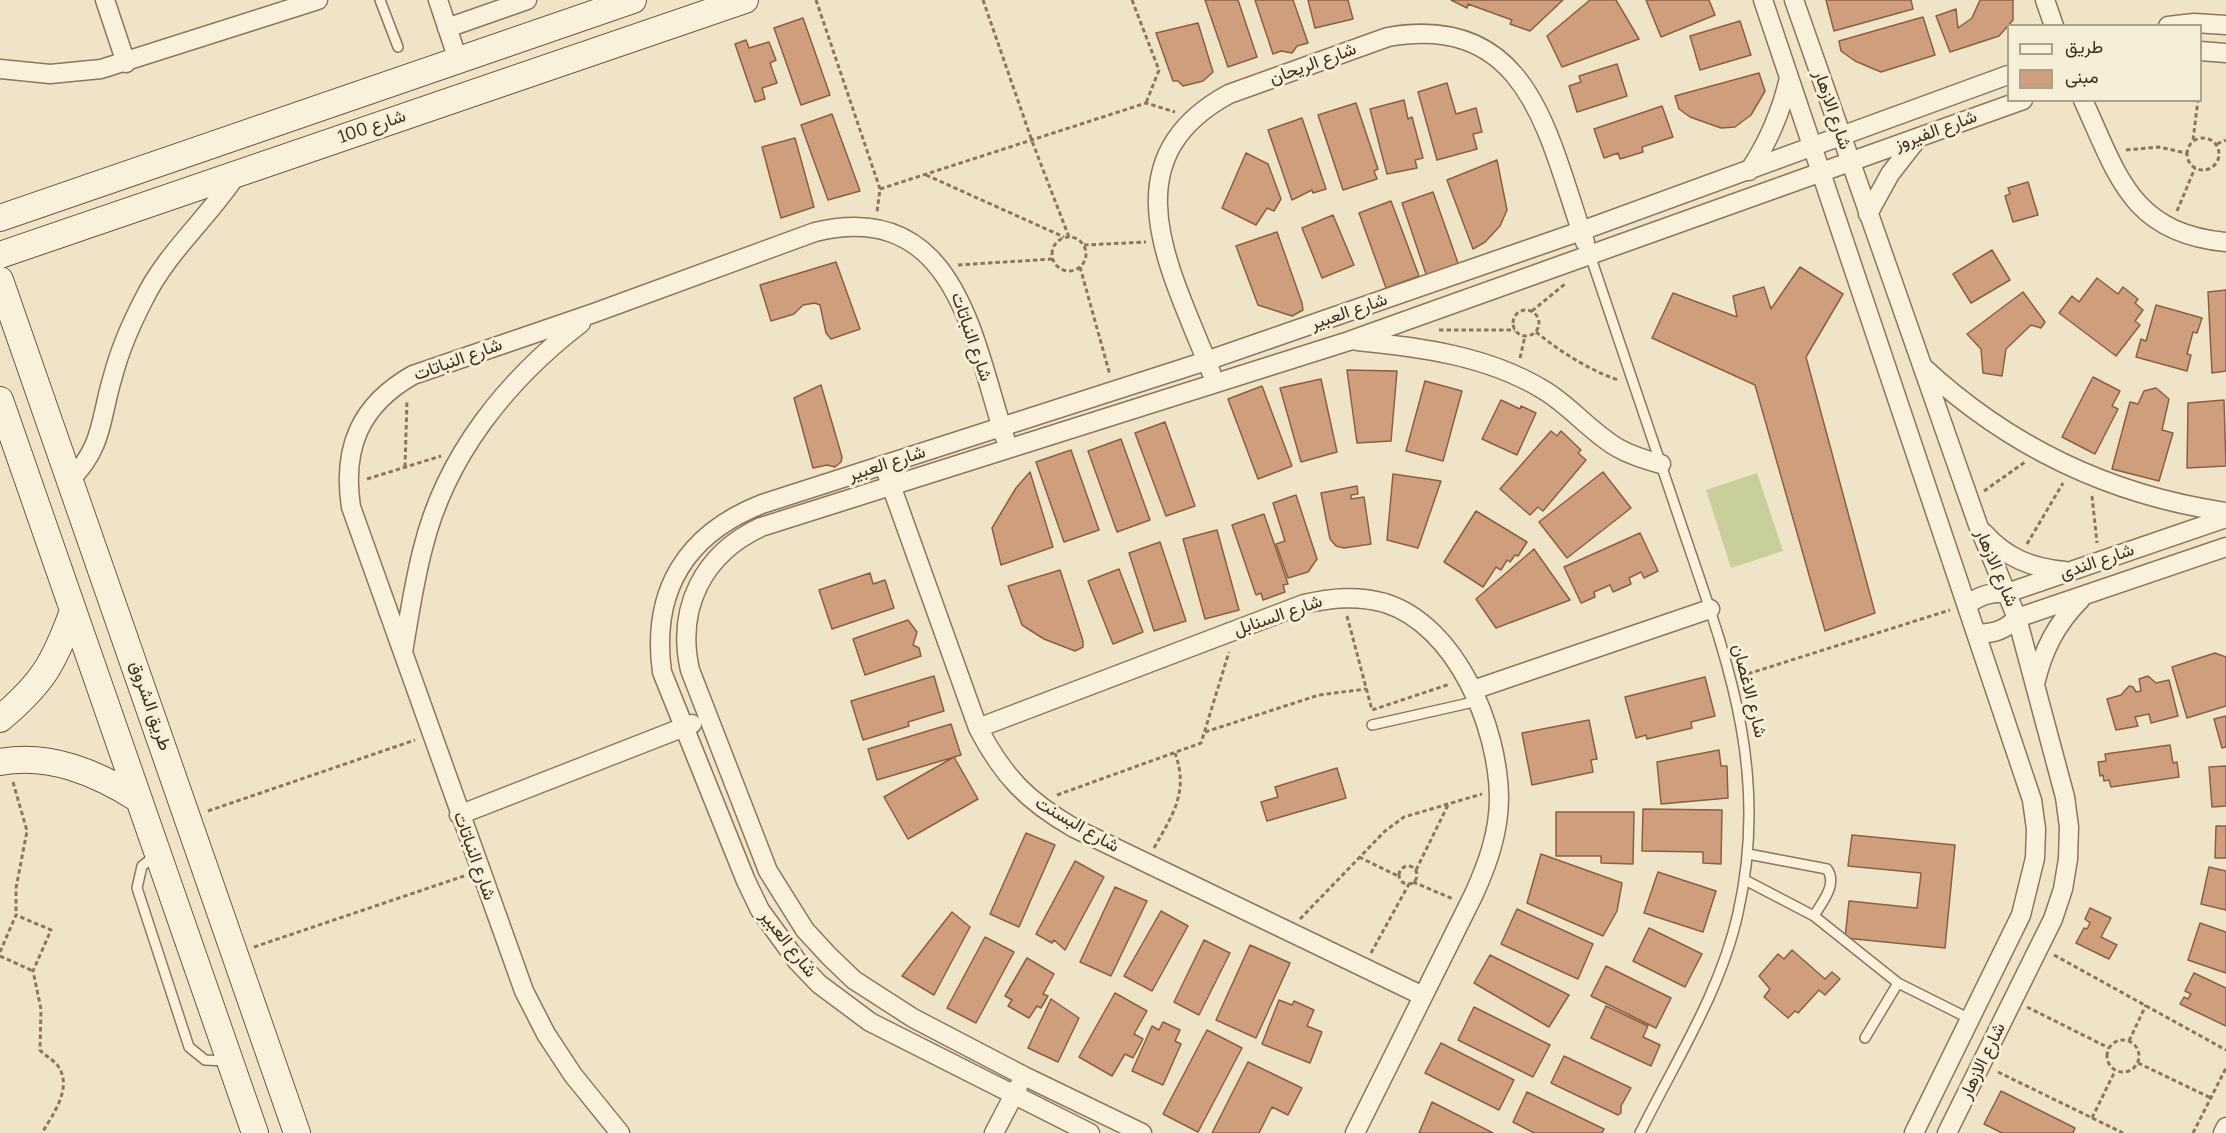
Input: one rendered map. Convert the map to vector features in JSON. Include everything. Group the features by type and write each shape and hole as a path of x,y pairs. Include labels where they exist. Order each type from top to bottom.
{"street":[{"path":"105,0 126,63"},
{"path":"0,69 41,73 75,72 126,63 318,0"},
{"path":"438,0 458,60"},
{"path":"447,28 527,0"},
{"name":"شارع 100","path":"0,218 633,0"},
{"name":"شارع 100","path":"0,255 745,0"},
{"name":"شارع الازهار","path":"1762,0 2025,772 2036,829 2033,868 2021,915 1914,1133"},
{"name":"شارع الازهار","path":"1794,0 1969,501 2017,618 2065,797 2069,827 2068,859 2063,889 2040,947 1947,1133"},
{"path":"2045,0 2053,24"},
{"path":"2185,24 2226,25"},
{"name":"شارع الريحان","path":"1215,382 1163,242 1157,216 1157,199 1163,164 1174,141 1190,120 1208,105 1229,94 1377,41 1415,32 1443,34 1470,41 1494,54 1515,73 1531,95 1542,120 1590,255"},
{"path":"2202,51 2226,53"},
{"name":"شارع الفيروز","path":"1841,138 2007,75"},
{"path":"1749,171 1777,122 1789,78"},
{"name":"شارع الفيروز","path":"1850,162 2017,102"},
{"path":"2084,102 2126,190 2145,212 2170,229 2198,240 2226,242"},
{"name":"شارع العبير","path":"1090,1133 870,1022 819,984 797,961 760,910 746,882 662,672 659,648 665,601 686,558 719,525 740,513 1206,361 1841,138"},
{"path":"1869,214 1890,174 1918,138"},
{"name":"شارع العبير","path":"1142,1133 1024,1076 883,1000 854,980 805,930 768,871 690,670 685,631 693,593 714,560 743,535 761,526 1349,340 1850,162"},
{"path":"70,480 82,468 99,438 112,378 126,336 145,296 170,259 212,209 237,174"},
{"name":"شارع النباتات","path":"620,1133 573,1075 546,1034 524,991 459,815 351,507 347,485 348,462 363,420 377,402 408,378 815,232 852,226 870,227 897,235 920,248 941,267 959,298 1008,449"},
{"name":"طريق الشروق","path":"0,280 297,1133"},
{"path":"402,654 423,546 439,500 466,448 485,416 516,379 552,345 594,313"},
{"path":"1349,340 1431,351 1511,373 1543,389 1618,448 1661,464"},
{"path":"1921,364 1953,394 1989,421 2039,452 2071,468 2150,497 2226,512"},
{"path":"0,400 255,1133"},
{"name":"شارع البسنت","path":"884,465 978,728 995,759 1017,787 1035,803 1074,828 1424,996"},
{"name":"شارع الندى","path":"1968,604 1981,596 1994,592 2007,593 2226,518"},
{"path":"1978,525 1995,545 2018,560 2043,569 2070,572"},
{"name":"شارع الندى","path":"1978,634 2000,631 2017,618 2226,547"},
{"path":"2034,685 2040,660 2051,636 2066,614 2084,595"},
{"name":"شارع السنابل","path":"978,728 1304,604 1342,598 1358,598 1386,603 1411,615 1432,632 1472,690 1496,764 1498,789 1496,831 1488,863 1355,1133"},
{"path":"1472,690 1710,609"},
{"path":"0,719 29,695 57,656 73,611"},
{"path":"459,815 707,718"},
{"path":"4,761 42,761 76,768 109,780 138,799"},
{"path":"994,1133 1024,1076"},
{"path":"2223,1133 2226,1127"}],"lane":[{"path":"380,0 398,47"},
{"name":"شارع الاغصان","path":"1590,255 1710,609 1742,722 1748,766 1750,810 1748,854 1745,880 1728,949 1715,982 1640,1133"},
{"path":"1372,725 1472,690"},
{"path":"1748,854 1827,869 1832,883 1814,916"},
{"path":"1745,880 1814,916 1898,983 1970,1020"},
{"path":"1865,1038 1898,983"}],"path":[{"path":"816,0 880,189 878,207 870,227"},
{"path":"983,0 1032,141 1069,237"},
{"path":"1132,0 1159,70 1146,103"},
{"path":"2193,140 2205,137 2216,144 2219,156 2213,167 2201,170 2195,168 2190,165 2186,153 2193,140 2198,102"},
{"path":"880,189 1146,103 1164,106"},
{"path":"2216,144 2226,140"},
{"path":"2106,152 2159,147 2186,153"},
{"path":"2170,229 2195,168"},
{"path":"925,175 1083,244 1163,242"},
{"path":"1064,237 1053,246 1052,259 1055,265 1067,271 1080,267 1086,256 1083,244"},
{"path":"941,267 1052,259"},
{"path":"1080,267 1115,390"},
{"path":"1515,330 1513,324 1517,314 1522,311 1532,311 1566,283"},
{"path":"1532,311 1539,322 1536,332"},
{"path":"1428,330 1515,330 1525,336 1536,332"},
{"path":"1536,332 1563,352 1600,374 1634,385"},
{"path":"405,467 408,378"},
{"path":"347,485 466,448"},
{"path":"1969,501 2039,452"},
{"path":"2018,560 2071,468"},
{"path":"2090,476 2099,561"},
{"path":"1342,598 1372,710 1472,690"},
{"path":"1731,679 1968,604"},
{"path":"1035,803 1201,744 1236,631"},
{"path":"1204,732 1319,695 1366,689"},
{"path":"189,818 431,734"},
{"path":"1157,843 1178,803 1182,786 1175,753"},
{"path":"4,761 27,831 16,888 16,915 0,954 33,971"},
{"path":"1288,931 1385,831 1404,817 1498,789"},
{"path":"1364,967 1411,883 1417,877 1416,870 1449,804"},
{"path":"1359,857 1411,883 1468,905"},
{"path":"1400,877 1399,873 1405,867 1416,870"},
{"path":"236,953 480,871"},
{"path":"16,915 51,930 33,971 41,1009 40,1050 57,1064 62,1075 63,1089 59,1103 42,1133"},
{"path":"2040,947 2226,1050"},
{"path":"2013,1000 2109,1048"},
{"path":"2129,1041 2146,1005"},
{"path":"2117,1041 2129,1041 2138,1050 2138,1063 2129,1072 2115,1071 2108,1063 2109,1048 2117,1041"},
{"path":"2138,1063 2211,1098"},
{"path":"1981,1064 2123,1133"},
{"path":"2193,1133 2226,1068"},
{"path":"2092,1118 2115,1071"}],"green space":[{"path":"1757,473 1783,551 1731,568 1706,490"}],"building":[{"path":"1205,0 1238,0 1257,57 1228,67"},
{"path":"1255,0 1293,0 1308,43 1297,46 1292,53 1281,51 1273,54"},
{"path":"1308,0 1348,0 1353,19 1315,28"},
{"path":"1451,0 1563,0 1530,31 1510,24 1512,20 1468,4 1467,8"},
{"path":"1590,0 1616,0 1639,39 1562,67 1547,36"},
{"path":"1646,0 1709,0 1715,15 1661,37"},
{"path":"1826,0 1911,0 1913,9 1834,31"},
{"path":"1980,0 2013,0 2013,20 2007,24 1999,36 1950,52 1936,16 1956,9 1958,28 1972,18"},
{"path":"1923,17 1935,55 1881,72 1855,61 1841,51 1839,41"},
{"path":"803,18 830,95 801,105 774,28"},
{"path":"1740,21 1751,55 1700,70 1690,36"},
{"path":"1198,23 1213,72 1203,81 1183,86 1178,81 1173,81 1156,33"},
{"path":"746,40 749,48 769,42 776,60 770,63 777,83 762,88 765,99 755,102 735,44"},
{"path":"1617,64 1627,96 1577,112 1569,86 1581,82 1579,76"},
{"path":"1759,73 1765,91 1751,115 1735,127 1721,128 1690,117 1679,109 1675,96"},
{"path":"1447,83 1456,114 1476,108 1482,132 1473,134 1477,149 1437,160 1418,92"},
{"path":"1404,100 1408,119 1412,117 1423,158 1415,160 1417,168 1387,174 1370,109"},
{"path":"1356,103 1378,169 1374,171 1377,179 1343,190 1318,115"},
{"path":"1662,106 1673,137 1642,147 1643,152 1620,159 1618,153 1604,158 1594,129"},
{"path":"832,114 860,191 828,200 801,125"},
{"path":"1302,118 1326,189 1313,193 1312,190 1292,200 1268,130"},
{"path":"795,138 814,207 781,218 762,147"},
{"path":"1246,153 1268,164 1281,199 1274,211 1267,208 1256,225 1222,208"},
{"path":"1497,160 1507,210 1500,226 1485,242 1473,249 1447,180"},
{"path":"2028,182 2038,215 2013,222 2005,196 2010,194 2008,188"},
{"path":"1433,192 1459,266 1427,277 1402,203"},
{"path":"1391,201 1419,276 1386,288 1359,213"},
{"path":"1333,215 1354,265 1322,278 1302,228"},
{"path":"1277,232 1302,303 1303,310 1292,316 1258,305 1236,246"},
{"path":"1992,250 2010,280 1971,303 1953,274"},
{"path":"836,262 860,329 831,339 826,333 820,305 815,303 803,305 794,314 771,321 760,285"},
{"path":"1800,267 1843,294 1806,357 1875,613 1825,631 1755,385 1652,338 1673,293 1737,317 1733,296 1764,287 1771,309"},
{"path":"2097,278 2118,294 2123,287 2138,299 2135,303 2143,310 2135,321 2140,325 2116,356 2059,313 2072,296 2079,302"},
{"path":"2226,290 2226,371 2212,373 2208,292"},
{"path":"2023,292 2045,322 2041,328 2031,325 2006,349 2002,376 1983,373 1981,349 1967,334"},
{"path":"2156,305 2202,318 2197,333 2193,332 2187,354 2191,355 2187,371 2136,357 2141,339 2146,341"},
{"path":"1347,370 1397,371 1391,441 1357,443"},
{"path":"2093,377 2120,391 2112,406 2118,409 2095,454 2062,437"},
{"path":"1321,379 1337,452 1301,462 1280,388"},
{"path":"1425,381 1462,391 1443,461 1406,451"},
{"path":"821,385 842,457 841,462 835,467 827,465 813,468 794,398"},
{"path":"1262,386 1292,466 1258,479 1228,399"},
{"path":"2156,388 2169,399 2162,430 2173,433 2159,481 2112,469 2130,402 2138,404 2144,391"},
{"path":"1501,400 1520,409 1521,406 1536,413 1517,455 1482,439"},
{"path":"2224,400 2226,466 2187,468 2188,403"},
{"path":"1165,422 1195,506 1166,516 1135,433"},
{"path":"1551,431 1557,436 1561,431 1581,450 1578,453 1586,460 1543,511 1538,507 1530,515 1500,489"},
{"path":"1121,439 1150,520 1117,532 1088,451"},
{"path":"1071,450 1099,530 1064,542 1036,462"},
{"path":"1030,472 1053,547 1001,565 992,528 1016,488"},
{"path":"1603,472 1631,508 1567,558 1539,522"},
{"path":"1393,474 1441,481 1418,548 1387,540"},
{"path":"1357,486 1358,494 1351,495 1351,499 1364,497 1371,544 1344,548 1336,546 1330,539 1321,493"},
{"path":"1296,495 1317,559 1308,572 1288,578 1276,544 1285,541 1273,503"},
{"path":"1476,511 1527,542 1518,556 1515,555 1510,562 1507,560 1501,570 1496,567 1483,587 1444,562"},
{"path":"1264,514 1288,584 1283,585 1285,592 1263,600 1261,593 1256,595 1232,525"},
{"path":"1217,530 1239,610 1205,619 1183,539"},
{"path":"1640,533 1658,571 1644,578 1641,572 1629,578 1631,584 1613,592 1610,585 1594,592 1595,597 1581,603 1564,567"},
{"path":"1160,542 1186,621 1154,631 1129,553"},
{"path":"1534,549 1570,600 1496,628 1476,599"},
{"path":"1119,569 1143,632 1113,644 1088,581"},
{"path":"1060,570 1083,641 1083,647 1075,651 1044,639 1022,625 1008,586"},
{"path":"870,573 873,584 885,580 894,608 832,629 819,590"},
{"path":"908,620 917,632 913,645 919,648 921,656 865,675 853,639"},
{"path":"2215,653 2226,657 2226,706 2187,718 2172,667"},
{"path":"934,676 944,711 908,722 909,726 863,740 851,701"},
{"path":"2148,676 2156,683 2169,680 2178,716 2151,723 2149,714 2135,717 2138,726 2116,730 2107,699 2121,695 2129,686 2133,687 2136,692 2141,691 2139,679"},
{"path":"1705,677 1715,716 1691,722 1692,728 1647,739 1646,735 1636,738 1625,697"},
{"path":"2226,716 2226,747 2222,748 2214,719"},
{"path":"1589,720 1597,759 1591,760 1593,772 1532,785 1522,733"},
{"path":"951,724 961,755 877,780 868,749"},
{"path":"2170,745 2173,763 2177,762 2179,777 2111,787 2109,780 2104,781 2103,775 2100,776 2098,762 2106,761 2105,754"},
{"path":"1719,750 1721,766 1727,766 1728,798 1661,804 1657,762"},
{"path":"954,757 978,799 908,839 884,797"},
{"path":"2226,766 2226,806 2212,807 2209,767"},
{"path":"1337,768 1346,798 1267,821 1261,802 1278,797 1275,787"},
{"path":"1643,809 1722,810 1721,864 1703,863 1703,852 1642,851"},
{"path":"1556,812 1634,812 1633,864 1601,863 1601,856 1556,856"},
{"path":"2216,826 2226,826 2226,858 2215,858"},
{"path":"1026,833 1055,845 1019,927 990,914"},
{"path":"1852,835 1955,845 1945,948 1845,938 1849,901 1917,908 1921,873 1848,866"},
{"path":"1541,854 1622,883 1617,911 1603,936 1527,903"},
{"path":"1075,861 1104,877 1065,950 1054,940 1052,943 1036,934"},
{"path":"2209,867 2226,871 2226,910 2201,904"},
{"path":"1658,872 1716,891 1703,932 1644,913"},
{"path":"1115,887 1147,901 1111,976 1080,962"},
{"path":"2090,908 2111,918 2101,937 2117,945 2109,959 2076,943 2084,928 2087,929 2090,923 2085,919"},
{"path":"1517,909 1593,944 1578,979 1501,944"},
{"path":"1161,911 1188,926 1152,991 1124,976"},
{"path":"952,912 970,927 934,995 902,976"},
{"path":"2200,923 2226,932 2226,973 2188,960"},
{"path":"1649,928 1702,954 1685,987 1633,961"},
{"path":"985,937 1014,952 976,1023 947,1008"},
{"path":"1204,940 1230,953 1199,1015 1174,1002"},
{"path":"1250,945 1290,963 1256,1038 1216,1020"},
{"path":"1792,950 1825,979 1832,972 1840,979 1825,995 1819,990 1798,1013 1795,1011 1788,1018 1764,997 1770,989 1759,976 1778,954 1784,959"},
{"path":"1490,955 1569,995 1549,1027 1474,983"},
{"path":"1027,958 1054,974 1043,994 1048,996 1041,1008 1037,1006 1029,1018 1008,1006 1012,1000 1005,996"},
{"path":"1606,966 1671,998 1656,1028 1591,996"},
{"path":"2194,973 2226,988 2226,1026 2180,1004 2184,997 2188,999 2191,994 2185,991"},
{"path":"1115,993 1147,1011 1134,1034 1143,1039 1133,1058 1125,1054 1112,1076 1079,1057"},
{"path":"1051,999 1079,1018 1058,1062 1028,1048"},
{"path":"1279,1000 1292,1005 1294,1001 1314,1010 1307,1026 1322,1032 1310,1063 1262,1044"},
{"path":"1606,1006 1648,1026 1643,1037 1660,1045 1651,1066 1591,1038"},
{"path":"1474,1007 1550,1045 1533,1077 1458,1040"},
{"path":"1163,1022 1180,1030 1175,1041 1181,1044 1163,1085 1132,1071 1152,1026 1159,1030"},
{"path":"1207,1030 1242,1048 1198,1132 1163,1114"},
{"path":"1441,1043 1514,1080 1499,1110 1425,1073"},
{"path":"1564,1056 1631,1088 1621,1106 1621,1113 1618,1115 1551,1083"},
{"path":"1248,1062 1302,1088 1288,1115 1272,1107 1259,1133 1212,1133"},
{"path":"2001,1091 2075,1128 2073,1133 2002,1133 1984,1124"},
{"path":"1527,1092 1604,1129 1602,1133 1534,1133 1513,1122"},
{"path":"1432,1102 1493,1133 1419,1133"}]}
